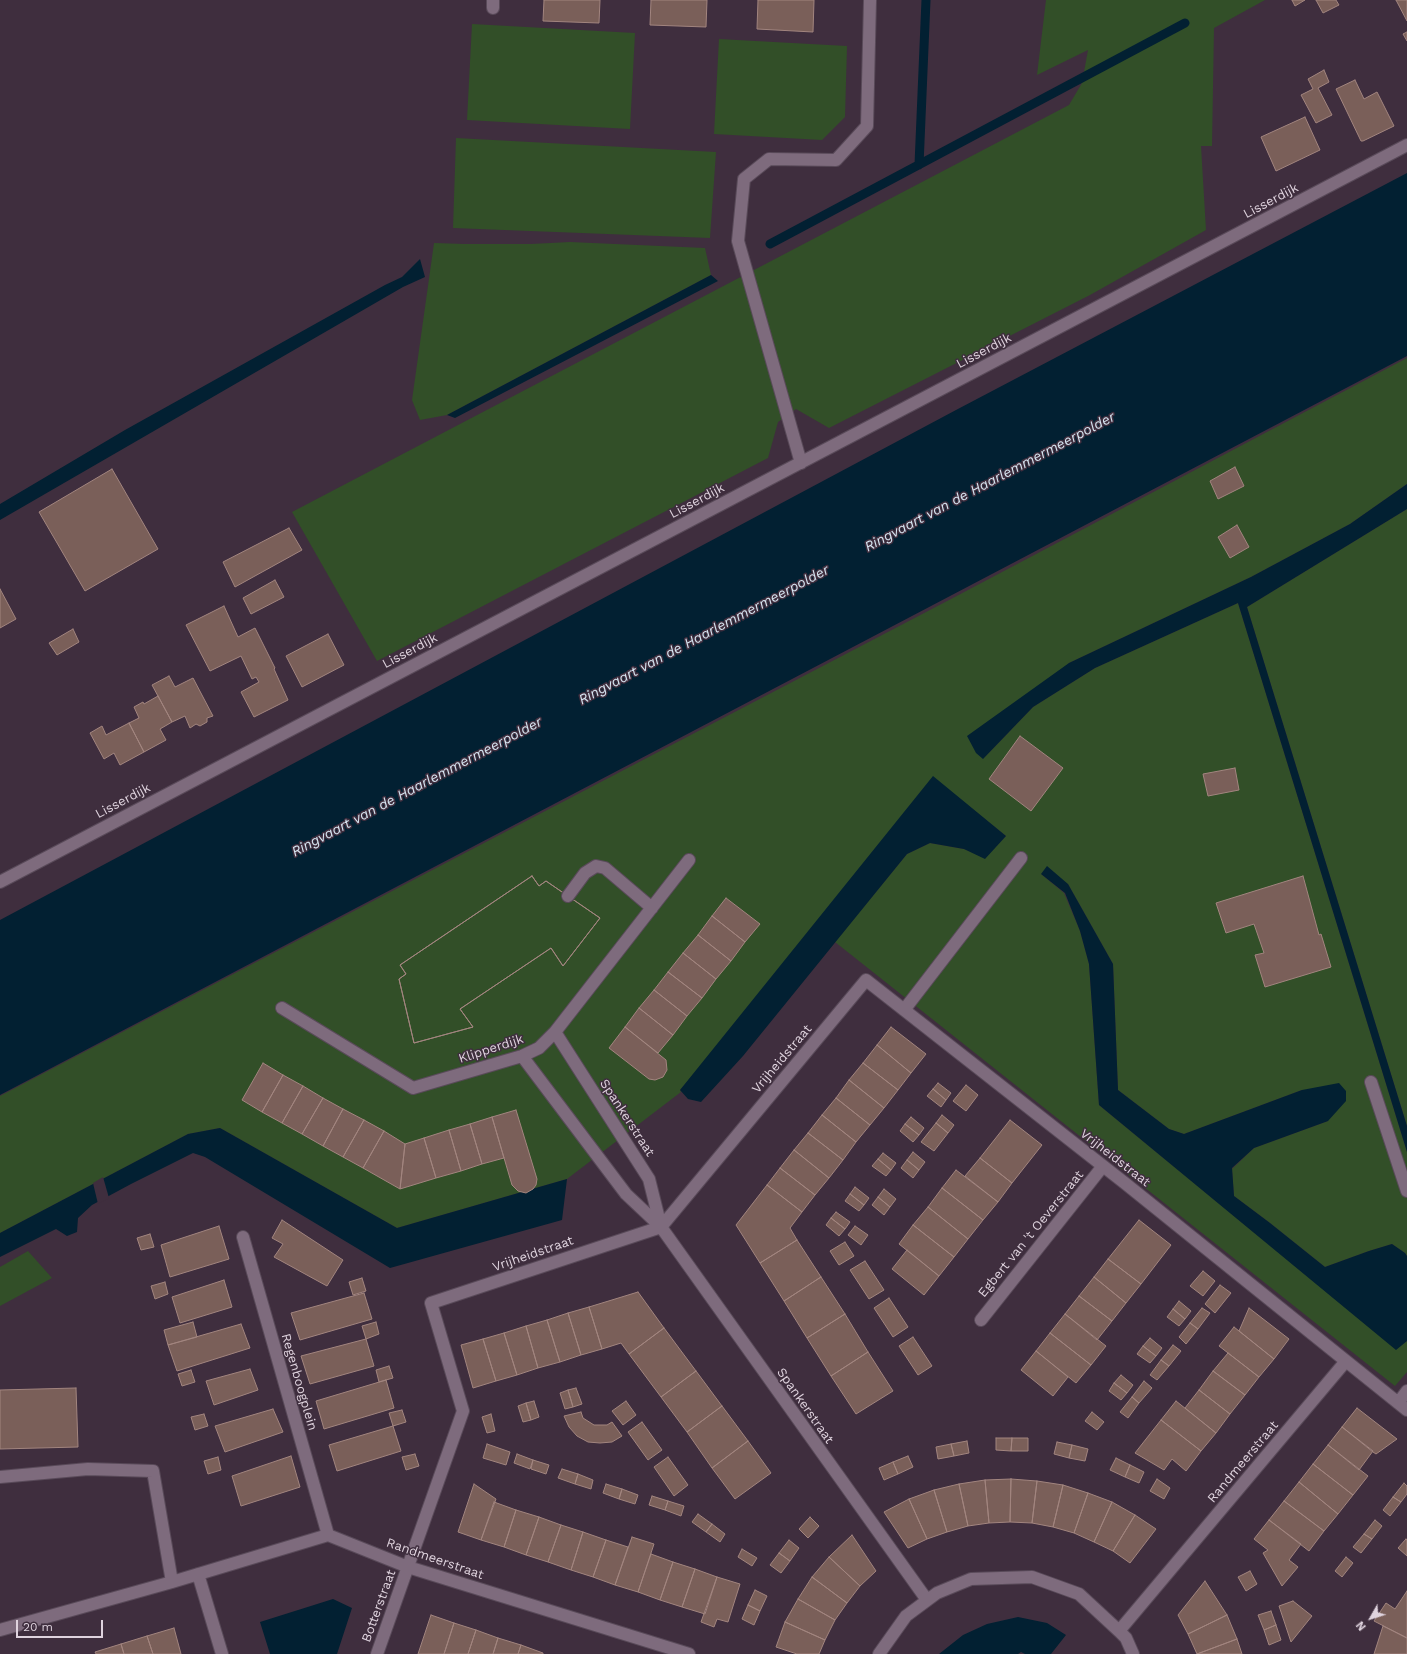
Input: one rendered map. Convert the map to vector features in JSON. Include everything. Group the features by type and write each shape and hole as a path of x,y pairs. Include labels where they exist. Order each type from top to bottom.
{"street":[{"path":"801,463 738,241 744,179 769,159 836,160 867,126 870,0"},
{"name":"Lisserdijk","path":"0,882 1407,145"},
{"path":"904,1010 1021,858"},
{"name":"Klipperdijk","path":"282,1008 413,1088 522,1056 539,1048 555,1032 689,860"},
{"path":"568,896 585,873 596,866 605,868 652,908"},
{"name":"Vrijheidstraat","path":"408,1567 464,1411 430,1303 661,1227 866,980 1103,1166 1346,1361"},
{"name":"Spankerstraat","path":"555,1032 649,1178 661,1227"},
{"name":"Spankerstraat","path":"522,1056 626,1194 661,1227 927,1600"},
{"path":"1371,1082 1407,1191"},
{"name":"Egbert van 't Oeverstraat","path":"981,1320 1103,1166"},
{"name":"Regenboogplein","path":"243,1237 328,1535"},
{"path":"1346,1361 1403,1406 1407,1391"},
{"name":"Randmeerstraat","path":"1119,1631 1346,1361"},
{"path":"0,1477 88,1469 153,1471 172,1582"},
{"path":"0,1630 172,1582 328,1535"},
{"name":"Randmeerstraat","path":"328,1535 408,1567 689,1654"},
{"name":"Botterstraat","path":"377,1654 408,1567"},
{"path":"198,1574 222,1654"},
{"path":"879,1654 906,1616 937,1593 971,1579 1032,1577 1079,1594 1126,1638 1133,1654"}],"green space":[{"path":"1046,0 1265,0 1214,28 1212,146 1201,146 1206,230 1090,295 829,428 796,409 778,422 768,458 377,661 292,512 1069,105 1082,83 1088,50 1037,75"},
{"path":"472,24 635,33 630,129 467,120"},
{"path":"719,39 847,46 845,117 822,140 714,134"},
{"path":"456,138 716,152 710,238 453,228"},
{"path":"570,242 705,248 711,275 447,415 420,420 412,400 434,243 531,244"},
{"path":"1407,358 1407,484 1350,524 1251,577 1069,663 983,759 1033,707 1095,668 1238,603 1407,1152 1407,1256 1392,1244 1325,1267 1234,1196 1232,1169 1254,1148 1328,1121 1302,1090 1184,1134 1169,1129 1118,1090 1113,964 1068,884 1041,874 1064,893 1080,931 1089,964 1099,1105 1396,1349 1407,1341 1407,1372 1395,1386 835,942 907,854 930,843 964,849 985,858 1006,836 946,788 680,1090 681,1092 567,1179 397,1228 220,1128 188,1134 0,1233 0,1096 951,599"},
{"path":"1407,509 1407,1126 1247,607"},
{"path":"28,1251 52,1278 0,1306 0,1267"}],"water":[{"name":"Ringvaart van de Haarlemmermeerpolder","path":"1407,173 1407,356 0,1095 0,920 956,410"},
{"path":"420,259 425,277 403,287 0,520 0,504 125,430 385,285 402,277"},
{"path":"711,275 718,281 455,418 447,415"},
{"path":"1407,484 1407,509 1247,607 1407,1126 1407,1152 1238,603 1095,668 1033,707 983,759 976,753 967,736 1069,663 1251,577 1350,524"},
{"path":"933,776 1006,836 985,859 964,849 930,843 907,854 743,1056 701,1102 688,1099 680,1090"},
{"path":"1047,866 1068,884 1113,964 1118,1090 1169,1129 1184,1134 1302,1090 1339,1083 1346,1091 1346,1101 1328,1121 1254,1148 1232,1168 1234,1196 1325,1267 1392,1244 1405,1253 1407,1256 1407,1341 1396,1350 1099,1105 1089,964 1080,931 1065,893 1041,874"},
{"path":"220,1128 397,1228 567,1179 562,1220 390,1268 205,1157 193,1153 92,1205 78,1218 77,1232 67,1236 56,1229 0,1257 0,1233 188,1134"},
{"path":"333,1599 352,1608 337,1654 270,1654 260,1622"},
{"path":"1018,1617 1047,1623 1066,1635 1051,1654 1025,1654 1021,1652 1018,1654 939,1654 963,1635 987,1624"}],"pier":[{"path":"103,1177 109,1198 98,1204 93,1183"}],"building":[{"path":"544,0 600,0 599,23 543,21"},
{"path":"651,0 707,0 706,27 650,25"},
{"path":"758,0 814,0 813,32 757,29"},
{"path":"1292,0 1305,0 1295,6"},
{"path":"1316,0 1336,0 1339,5 1323,13"},
{"path":"1396,0 1407,0 1407,21"},
{"path":"1407,32 1407,41 1403,34"},
{"path":"1324,70 1329,82 1318,88 1332,115 1316,123 1301,95 1313,89 1308,79"},
{"path":"1355,80 1364,99 1377,92 1394,126 1363,141 1361,141 1336,89"},
{"path":"1305,117 1320,150 1276,171 1261,137"},
{"path":"1235,467 1244,486 1218,499 1210,481"},
{"path":"112,469 158,549 85,591 39,512"},
{"path":"1237,525 1249,547 1230,558 1218,537"},
{"path":"289,528 302,550 235,587 223,562"},
{"path":"275,580 284,597 251,614 243,598"},
{"path":"0,589 16,619 0,628"},
{"path":"224,606 238,637 255,628 275,668 274,669 288,700 254,717 241,692 259,682 256,677 252,679 241,656 210,671 186,625"},
{"path":"73,629 79,642 57,655 49,643"},
{"path":"328,634 344,665 302,687 286,656"},
{"path":"169,676 175,687 193,678 213,716 207,718 207,722 200,726 196,724 190,728 185,716 172,722 152,685"},
{"path":"158,696 172,722 160,729 166,740 144,752 129,723 139,718 134,707 143,702 144,704"},
{"path":"129,723 144,752 120,765 114,753 104,759 90,733 102,726 106,735"},
{"path":"1020,736 1063,768 1031,811 989,779"},
{"path":"1235,768 1239,790 1208,796 1203,774"},
{"path":"532,876 539,886 546,881 600,918 563,966 551,948 460,1009 473,1027 414,1043 399,979 406,974 400,965"},
{"path":"532,876 539,886 546,881 600,918 563,966 551,948 460,1009 473,1027 414,1043 399,979 406,974 400,965"},
{"path":"1303,876 1319,935 1321,934 1331,967 1265,987 1255,955 1264,953 1254,924 1226,933 1216,903"},
{"path":"726,898 760,924 745,942 712,916"},
{"path":"712,916 745,942 731,961 698,935"},
{"path":"698,935 731,961 716,979 683,953"},
{"path":"683,953 716,979 702,998 668,972"},
{"path":"668,972 702,998 687,1016 654,990"},
{"path":"654,990 687,1016 673,1035 639,1008"},
{"path":"639,1008 673,1035 658,1053 625,1027"},
{"path":"625,1027 666,1060 667,1070 663,1077 655,1080 649,1079 609,1048"},
{"path":"891,1027 926,1054 911,1073 877,1045"},
{"path":"877,1045 911,1073 898,1090 863,1063"},
{"path":"263,1063 283,1075 262,1112 242,1100"},
{"path":"863,1063 898,1090 884,1108 849,1080"},
{"path":"283,1075 303,1086 282,1123 262,1112"},
{"path":"849,1080 884,1108 870,1125 836,1098"},
{"path":"938,1083 951,1093 946,1100 933,1089"},
{"path":"966,1085 978,1095 966,1111 953,1101"},
{"path":"303,1086 323,1098 302,1134 282,1123"},
{"path":"933,1089 946,1100 941,1107 927,1096"},
{"path":"323,1098 343,1109 323,1146 302,1134"},
{"path":"836,1098 870,1125 856,1142 822,1115"},
{"path":"343,1109 364,1120 343,1157 323,1146"},
{"path":"516,1110 537,1179 536,1185 533,1189 526,1193 518,1191 512,1185 492,1117"},
{"path":"822,1115 856,1142 843,1160 808,1133"},
{"path":"942,1115 954,1125 948,1133 936,1123"},
{"path":"492,1117 504,1158 482,1164 470,1124"},
{"path":"911,1117 924,1128 919,1135 905,1124"},
{"path":"364,1120 384,1131 363,1168 343,1157"},
{"path":"1010,1120 1042,1145 1012,1183 980,1158"},
{"path":"936,1123 948,1133 934,1151 921,1142"},
{"path":"470,1124 482,1164 461,1171 449,1130"},
{"path":"905,1124 919,1135 913,1142 900,1131"},
{"path":"449,1130 461,1171 436,1178 424,1138"},
{"path":"384,1131 405,1144 400,1189 363,1168"},
{"path":"808,1133 843,1160 829,1178 794,1150"},
{"path":"424,1138 436,1178 400,1189 405,1144"},
{"path":"794,1150 829,1178 815,1195 780,1168"},
{"path":"913,1152 925,1162 919,1170 907,1160"},
{"path":"883,1153 896,1163 891,1170 878,1159"},
{"path":"980,1158 1012,1183 998,1202 965,1176"},
{"path":"878,1159 891,1170 886,1176 872,1166"},
{"path":"907,1160 919,1170 913,1178 901,1168"},
{"path":"780,1168 815,1195 802,1212 767,1185"},
{"path":"956,1170 998,1202 983,1220 942,1188"},
{"path":"767,1185 802,1212 790,1228 797,1240 760,1263 736,1225"},
{"path":"855,1187 869,1198 864,1205 850,1194"},
{"path":"942,1188 983,1220 968,1239 928,1207"},
{"path":"884,1189 896,1199 890,1207 878,1197"},
{"path":"850,1194 864,1205 859,1211 845,1201"},
{"path":"878,1197 890,1207 884,1215 872,1205"},
{"path":"928,1207 968,1239 954,1257 913,1225"},
{"path":"836,1212 850,1222 845,1229 831,1218"},
{"path":"831,1218 845,1229 839,1236 826,1225"},
{"path":"282,1220 343,1260 327,1286 274,1257 283,1244 272,1238"},
{"path":"1139,1220 1171,1245 1141,1284 1108,1259"},
{"path":"913,1225 954,1257 939,1276 899,1244"},
{"path":"219,1226 229,1259 170,1277 161,1245"},
{"path":"855,1226 868,1235 861,1245 848,1235"},
{"path":"150,1234 154,1247 141,1250 137,1238"},
{"path":"797,1240 821,1277 784,1301 760,1263"},
{"path":"845,1242 854,1256 839,1265 830,1251"},
{"path":"907,1250 939,1276 924,1295 892,1269"},
{"path":"1108,1259 1141,1284 1126,1303 1094,1277"},
{"path":"865,1261 884,1290 869,1299 850,1270"},
{"path":"1203,1271 1215,1281 1203,1296 1190,1286"},
{"path":"821,1277 845,1314 807,1338 784,1301"},
{"path":"1094,1277 1126,1303 1112,1321 1079,1296"},
{"path":"362,1278 366,1291 353,1295 349,1282"},
{"path":"224,1280 232,1307 180,1323 172,1297"},
{"path":"165,1282 168,1294 155,1299 151,1286"},
{"path":"1220,1285 1231,1293 1215,1313 1205,1304"},
{"path":"638,1292 664,1328 629,1354 621,1343 602,1349 589,1307"},
{"path":"364,1293 372,1319 300,1340 291,1313"},
{"path":"1079,1296 1112,1321 1097,1340 1065,1314"},
{"path":"889,1298 908,1327 893,1337 874,1308"},
{"path":"1179,1301 1191,1311 1185,1319 1173,1309"},
{"path":"589,1307 602,1349 581,1355 568,1313"},
{"path":"1202,1308 1210,1313 1198,1329 1190,1323"},
{"path":"1249,1308 1289,1339 1274,1359 1239,1331"},
{"path":"1173,1309 1185,1319 1179,1326 1167,1317"},
{"path":"568,1313 581,1355 560,1362 547,1320"},
{"path":"845,1314 868,1352 831,1376 807,1338"},
{"path":"1065,1314 1106,1346 1091,1365 1050,1333"},
{"path":"547,1320 560,1362 538,1368 526,1326"},
{"path":"193,1322 197,1337 168,1345 164,1330"},
{"path":"376,1322 379,1334 366,1339 362,1326"},
{"path":"1190,1323 1198,1329 1186,1344 1179,1337"},
{"path":"241,1324 250,1348 177,1371 168,1345"},
{"path":"526,1326 538,1368 517,1375 504,1333"},
{"path":"1234,1327 1274,1359 1259,1377 1219,1346"},
{"path":"664,1328 696,1371 661,1397 629,1354"},
{"path":"504,1333 517,1375 496,1381 483,1339"},
{"path":"1050,1333 1091,1365 1076,1383 1036,1351"},
{"path":"913,1337 932,1366 918,1375 899,1346"},
{"path":"1150,1338 1162,1348 1156,1356 1143,1346"},
{"path":"366,1339 374,1366 310,1384 301,1356"},
{"path":"483,1339 496,1381 473,1388 461,1345"},
{"path":"1173,1345 1181,1351 1169,1366 1161,1360"},
{"path":"1143,1346 1156,1356 1150,1363 1137,1354"},
{"path":"1036,1351 1068,1377 1053,1396 1021,1370"},
{"path":"868,1352 893,1391 856,1414 831,1376"},
{"path":"1228,1353 1259,1377 1245,1395 1213,1371"},
{"path":"1161,1360 1169,1366 1157,1380 1150,1375"},
{"path":"389,1366 393,1378 379,1382 376,1370"},
{"path":"250,1369 258,1390 214,1405 206,1381"},
{"path":"191,1370 195,1382 182,1386 178,1374"},
{"path":"696,1371 722,1406 687,1432 661,1397"},
{"path":"1213,1371 1245,1395 1230,1414 1199,1390"},
{"path":"1121,1375 1133,1385 1127,1393 1114,1383"},
{"path":"386,1380 394,1408 324,1429 316,1401"},
{"path":"1144,1381 1152,1388 1139,1403 1132,1397"},
{"path":"1114,1383 1127,1393 1121,1400 1109,1391"},
{"path":"76,1388 78,1447 0,1449 0,1390"},
{"path":"576,1388 582,1404 573,1407 568,1390"},
{"path":"568,1390 573,1407 565,1409 560,1393"},
{"path":"1199,1390 1230,1414 1216,1433 1185,1408"},
{"path":"1132,1397 1139,1403 1128,1418 1120,1412"},
{"path":"534,1401 539,1417 531,1420 526,1403"},
{"path":"626,1401 636,1415 623,1425 612,1411"},
{"path":"1176,1401 1216,1433 1201,1451 1161,1420"},
{"path":"526,1403 531,1420 523,1422 518,1406"},
{"path":"722,1406 748,1441 712,1468 687,1432"},
{"path":"1357,1408 1397,1439 1376,1454 1373,1452 1342,1427"},
{"path":"273,1409 283,1432 225,1452 215,1426"},
{"path":"402,1410 406,1422 393,1426 389,1413"},
{"path":"581,1412 583,1418 594,1425 607,1425 612,1422 622,1436 612,1442 600,1443 588,1442 577,1436 569,1427 564,1416"},
{"path":"1092,1412 1104,1422 1097,1430 1085,1421"},
{"path":"204,1414 208,1426 195,1430 191,1417"},
{"path":"491,1414 495,1431 487,1433 482,1417"},
{"path":"1161,1420 1201,1451 1186,1471 1172,1459 1164,1470 1135,1453"},
{"path":"642,1422 662,1450 648,1460 628,1432"},
{"path":"393,1426 401,1451 337,1471 329,1445"},
{"path":"1342,1427 1373,1451 1359,1470 1328,1445"},
{"path":"996,1438 1012,1438 1011,1451 996,1450"},
{"path":"1012,1438 1028,1438 1028,1451 1011,1451"},
{"path":"748,1441 771,1473 735,1499 712,1468"},
{"path":"967,1441 969,1453 954,1456 951,1444"},
{"path":"1057,1442 1072,1445 1069,1458 1054,1454"},
{"path":"487,1444 510,1452 506,1465 483,1458"},
{"path":"951,1444 954,1456 938,1459 936,1447"},
{"path":"1072,1445 1088,1449 1085,1461 1069,1458"},
{"path":"1328,1445 1368,1476 1353,1495 1313,1464"},
{"path":"415,1454 419,1466 406,1470 402,1457"},
{"path":"517,1454 533,1460 530,1469 514,1463"},
{"path":"291,1456 300,1487 241,1506 232,1476"},
{"path":"908,1456 913,1467 898,1474 893,1462"},
{"path":"218,1457 221,1470 208,1474 204,1461"},
{"path":"668,1457 688,1485 674,1496 654,1467"},
{"path":"1116,1458 1130,1465 1125,1477 1110,1470"},
{"path":"533,1460 549,1465 546,1474 531,1469"},
{"path":"893,1462 898,1474 884,1480 879,1468"},
{"path":"1313,1464 1353,1495 1338,1514 1299,1482"},
{"path":"1130,1465 1144,1472 1139,1483 1125,1477"},
{"path":"562,1469 578,1474 575,1484 558,1478"},
{"path":"578,1474 593,1480 591,1489 575,1484"},
{"path":"1011,1479 1037,1481 1032,1523 1010,1522"},
{"path":"1011,1479 1010,1522 989,1523 985,1480"},
{"path":"1157,1479 1170,1488 1164,1499 1150,1491"},
{"path":"985,1480 989,1523 968,1526 959,1484"},
{"path":"1037,1481 1063,1485 1053,1527 1032,1523"},
{"path":"1299,1482 1338,1514 1324,1531 1284,1501"},
{"path":"1404,1483 1407,1486 1407,1494 1401,1502 1393,1497"},
{"path":"474,1484 496,1499 481,1540 458,1532"},
{"path":"606,1484 622,1489 619,1499 603,1493"},
{"path":"959,1484 968,1526 947,1532 934,1490"},
{"path":"1063,1485 1088,1493 1074,1533 1053,1527"},
{"path":"622,1489 638,1495 635,1504 619,1499"},
{"path":"934,1490 947,1532 927,1539 909,1499"},
{"path":"1088,1493 1112,1502 1094,1542 1074,1533"},
{"path":"652,1496 668,1501 665,1510 649,1505"},
{"path":"1393,1497 1401,1502 1390,1516 1383,1510"},
{"path":"909,1499 927,1539 908,1548 884,1512"},
{"path":"668,1501 684,1506 681,1516 665,1510"},
{"path":"1284,1501 1324,1531 1309,1551 1269,1520"},
{"path":"494,1502 516,1510 504,1547 481,1540"},
{"path":"1112,1502 1135,1515 1113,1551 1094,1542"},
{"path":"516,1510 539,1517 526,1555 504,1547"},
{"path":"698,1514 712,1524 706,1532 692,1522"},
{"path":"1135,1515 1156,1529 1130,1563 1113,1551"},
{"path":"539,1517 561,1525 548,1562 526,1555"},
{"path":"810,1517 819,1526 808,1538 799,1529"},
{"path":"1269,1520 1301,1544 1289,1560 1298,1567 1282,1586 1263,1553 1268,1550 1254,1539"},
{"path":"1375,1520 1382,1526 1372,1539 1364,1534"},
{"path":"712,1524 725,1534 720,1542 706,1532"},
{"path":"561,1525 583,1532 571,1570 548,1562"},
{"path":"583,1532 606,1540 593,1577 571,1570"},
{"path":"1364,1534 1372,1539 1361,1553 1353,1547"},
{"path":"852,1535 876,1571 860,1586 829,1557"},
{"path":"632,1537 654,1544 638,1592 615,1585"},
{"path":"1406,1539 1407,1540 1407,1556 1398,1548"},
{"path":"606,1540 628,1547 615,1585 593,1577"},
{"path":"789,1540 799,1548 790,1561 779,1553"},
{"path":"742,1549 757,1558 752,1566 738,1557"},
{"path":"779,1553 790,1561 781,1573 770,1565"},
{"path":"651,1554 673,1562 660,1600 638,1592"},
{"path":"829,1557 860,1586 847,1603 812,1577"},
{"path":"1346,1557 1353,1563 1342,1577 1335,1571"},
{"path":"673,1562 695,1569 682,1607 660,1600"},
{"path":"695,1569 717,1577 705,1614 682,1607"},
{"path":"1250,1571 1257,1584 1246,1591 1238,1577"},
{"path":"717,1577 740,1584 728,1622 717,1619 714,1627 701,1622"},
{"path":"812,1577 847,1603 835,1620 798,1599"},
{"path":"1205,1581 1227,1615 1188,1634 1178,1615"},
{"path":"755,1590 767,1596 760,1611 748,1605"},
{"path":"1407,1591 1407,1638 1374,1621 1386,1603 1395,1609"},
{"path":"798,1599 835,1620 825,1640 785,1622"},
{"path":"1293,1601 1312,1616 1291,1642 1279,1606"},
{"path":"748,1605 760,1611 754,1625 742,1619"},
{"path":"1271,1611 1276,1625 1264,1630 1258,1615"},
{"path":"431,1615 454,1623 444,1654 418,1654"},
{"path":"1227,1615 1237,1639 1197,1654 1188,1634"},
{"path":"785,1622 825,1640 819,1654 797,1654 776,1647"},
{"path":"454,1623 476,1630 468,1654 444,1654"},
{"path":"1276,1625 1281,1640 1269,1645 1264,1630"},
{"path":"1383,1626 1407,1638 1407,1654 1374,1654"},
{"path":"174,1628 181,1654 153,1654 147,1636"},
{"path":"476,1630 498,1638 493,1654 468,1654"},
{"path":"147,1636 153,1654 124,1654 121,1644"},
{"path":"498,1638 521,1645 518,1654 493,1654"},
{"path":"1237,1639 1242,1654 1197,1654"},
{"path":"121,1644 124,1654 96,1654 95,1652"},
{"path":"521,1645 543,1653 543,1654 518,1654"}],"waterway":[{"path":"919,165 926,0"},
{"path":"770,244 1185,23"}]}
